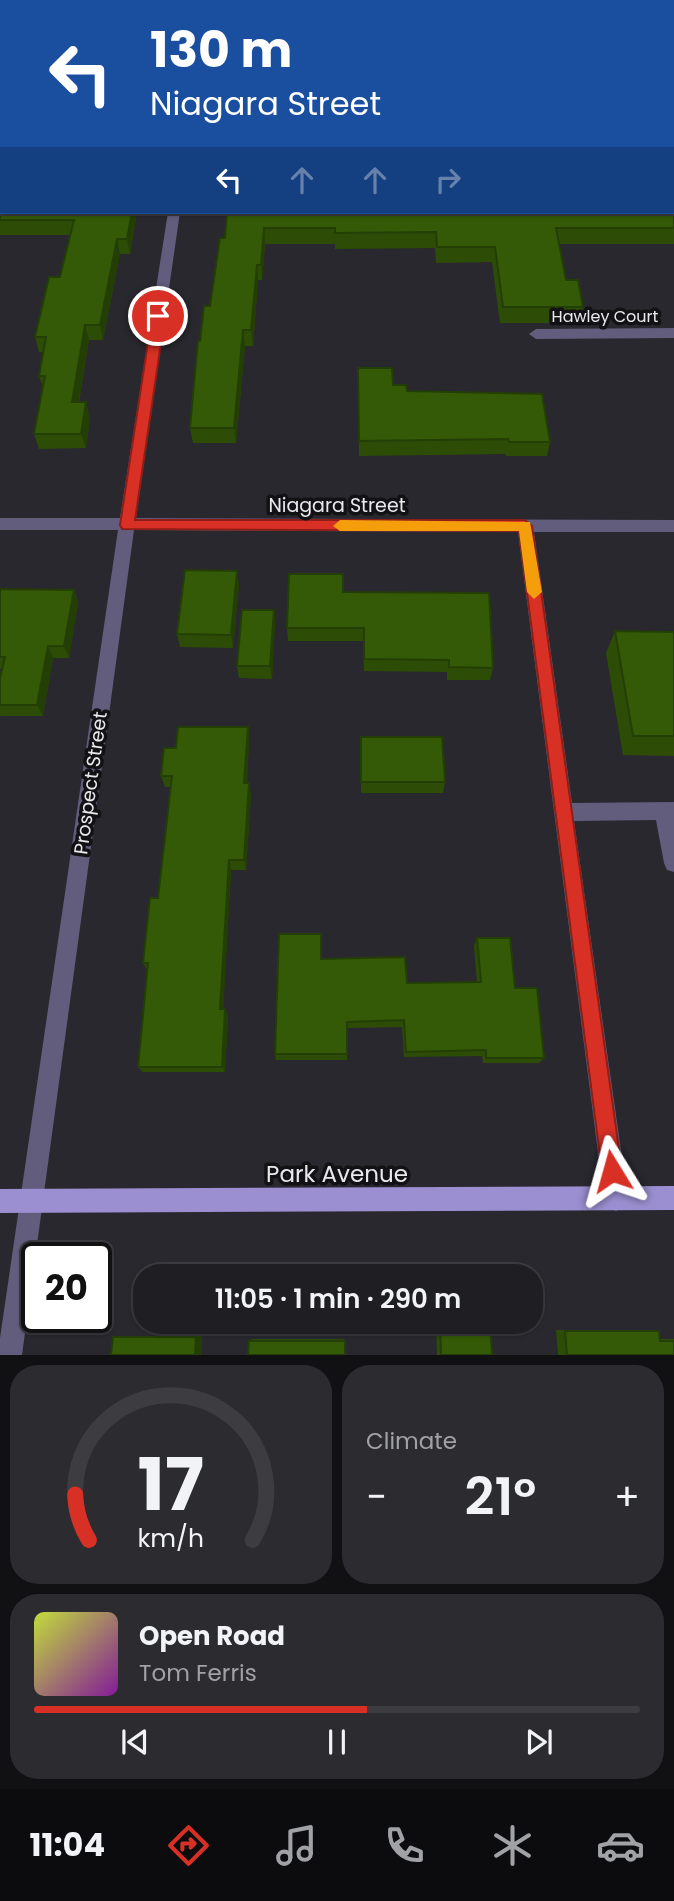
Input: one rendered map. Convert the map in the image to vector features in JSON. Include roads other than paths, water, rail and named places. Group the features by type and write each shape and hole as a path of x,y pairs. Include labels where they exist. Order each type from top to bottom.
{"main road":[{"name":"Park Avenue","path":"0,1201 674,1198"}],"street":[{"name":"Prospect Street","path":"10,1355 174,214"},
{"name":"Hawley Court","path":"536,334 674,333"},
{"name":"Niagara Street","path":"0,524 674,526"},
{"path":"525,526 616,1199"},
{"path":"564,811 669,811 674,863"}]}
